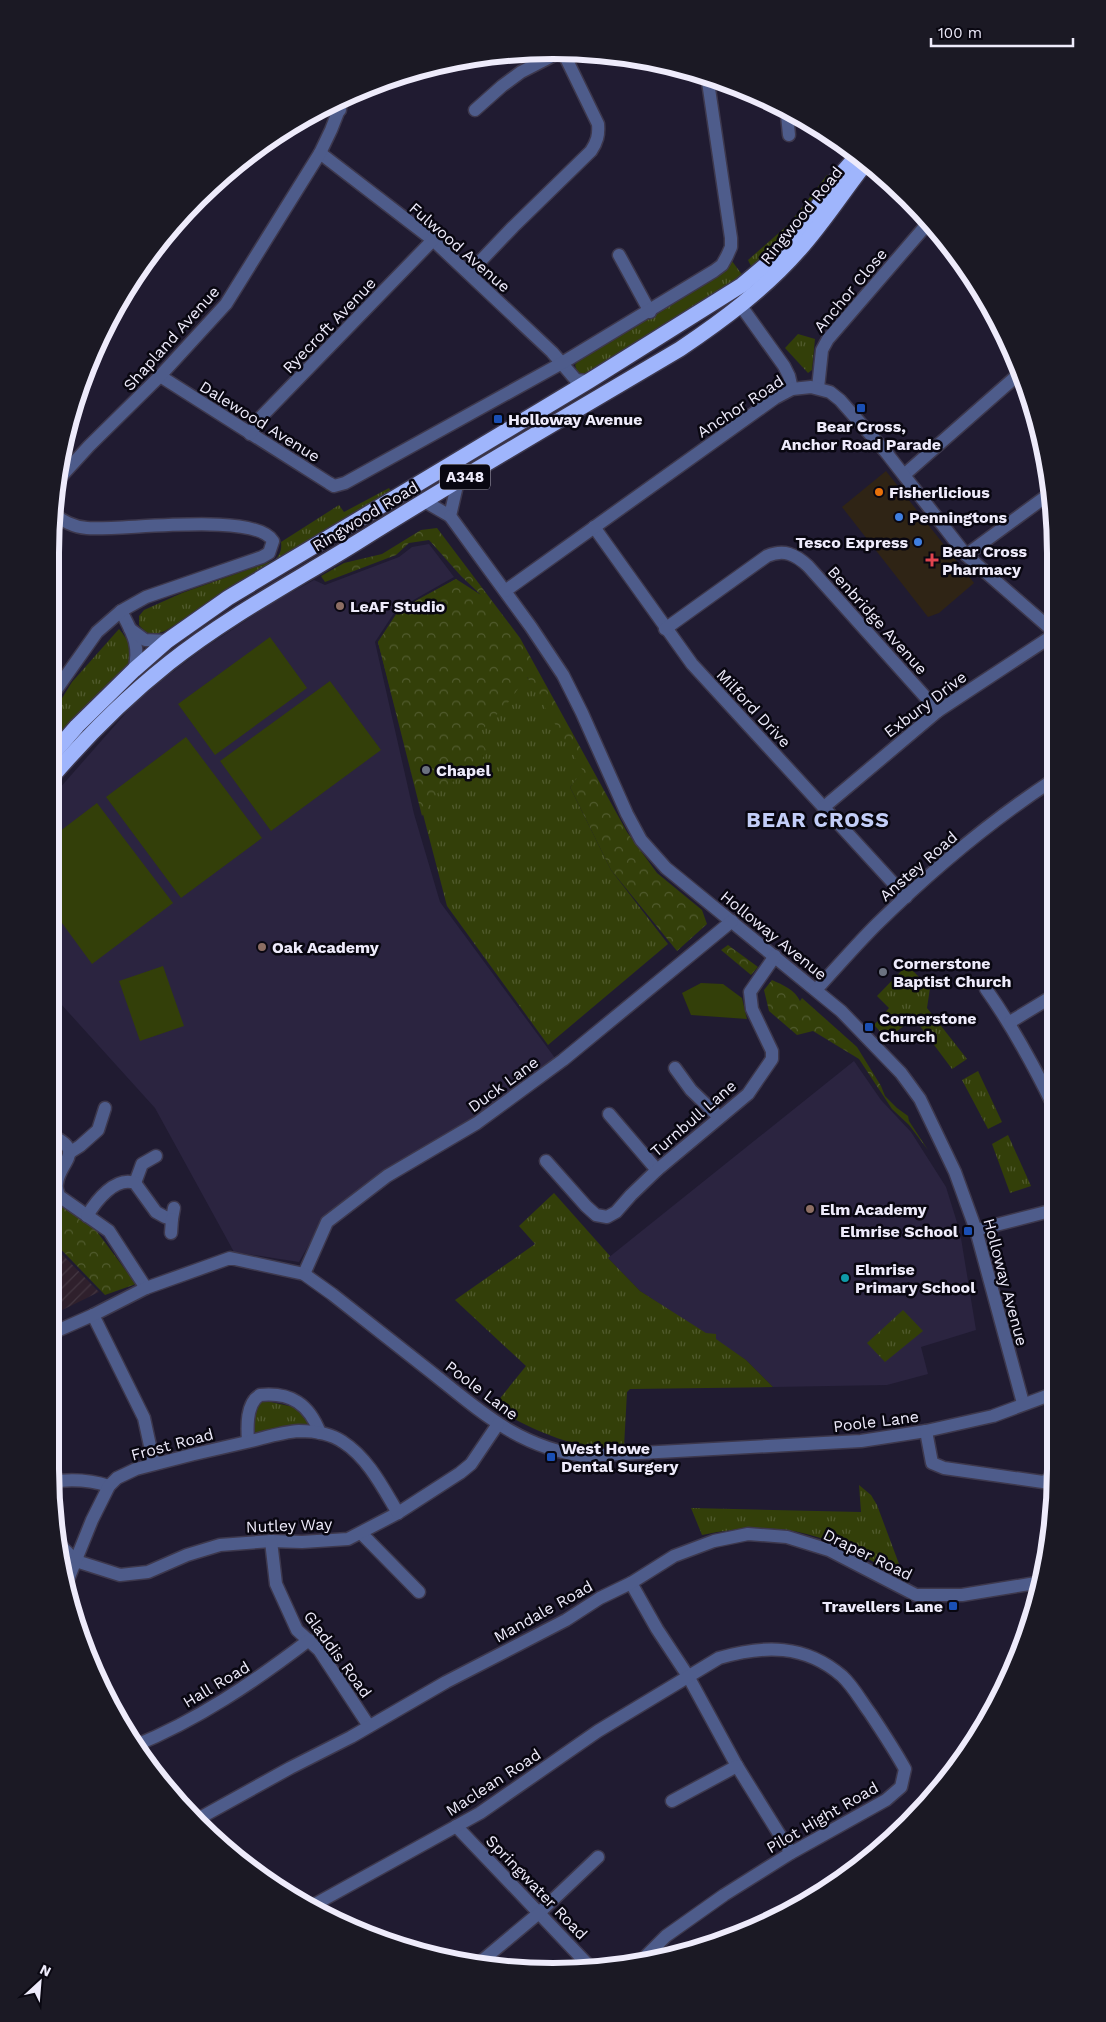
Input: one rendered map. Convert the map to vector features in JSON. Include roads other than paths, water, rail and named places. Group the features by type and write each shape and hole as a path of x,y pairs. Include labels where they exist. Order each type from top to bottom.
{"highway":[{"name":"Ringwood Road","path":"59,747 77,726 134,670 167,641 228,598 589,381 714,304 751,278 794,237 835,181 853,160"},
{"name":"Ringwood Road","path":"59,769 96,727 122,702 170,662 226,622 424,501 680,350 718,324 770,280 800,249 862,168"}],"street":[{"path":"475,110 521,72 547,59"},
{"path":"469,274 513,227 591,151 596,142 598,124 565,59"},
{"path":"562,363 650,312 722,265 731,247 731,238 708,84"},
{"name":"Shapland Avenue","path":"66,472 160,376 226,304 320,153 341,107"},
{"path":"789,119 789,135"},
{"name":"Fulwood Avenue","path":"320,153 433,240 562,363 571,375"},
{"name":"Anchor Close","path":"818,388 822,350 828,339 924,226"},
{"name":"Ryecroft Avenue","path":"250,434 261,417 433,240"},
{"path":"625,260 650,312"},
{"path":"740,306 784,366 789,376 792,390"},
{"name":"Dalewood Avenue","path":"160,376 334,486 345,483 562,363"},
{"path":"571,375 576,380 589,381"},
{"path":"566,394 570,387 571,375"},
{"path":"904,475 1015,377"},
{"name":"Anchor Road","path":"505,591 783,393 811,387 818,388"},
{"path":"818,388 830,392 861,422 966,555 1047,626"},
{"path":"450,516 458,481"},
{"path":"966,555 1044,498"},
{"name":"Holloway Avenue","path":"424,501 450,516 563,675 586,720 627,814 641,840 666,868 841,1011 902,1073 920,1099 955,1172 976,1230 1023,1403"},
{"path":"59,685 97,632 121,611 146,598 262,557 269,553 273,547 272,539 264,533 245,527 160,525 87,528 65,522 60,519"},
{"name":"Milford Drive","path":"594,527 665,629 697,671 906,897"},
{"name":"Benbridge Avenue","path":"665,629 767,556 776,553 792,554 808,566 938,710"},
{"path":"121,611 136,645 138,657 134,670"},
{"path":"130,629 145,640 167,641"},
{"name":"Exbury Drive","path":"824,807 938,710 1047,639"},
{"name":"Anstey Road","path":"816,990 874,927 906,897 1001,816 1047,784"},
{"name":"Duck Lane","path":"304,1274 327,1222 387,1176 477,1123 559,1063 732,921"},
{"name":"Turnbull Lane","path":"546,1161 586,1206 596,1215 607,1217 616,1212 657,1170 748,1094 772,1059 772,1051 768,1039 752,1009 750,992 775,956"},
{"path":"986,989 1010,1022 1047,1092"},
{"path":"1010,1022 1047,1000"},
{"path":"675,1068 691,1090 719,1117"},
{"path":"69,1153 98,1130 105,1108"},
{"path":"610,1114 657,1170"},
{"path":"59,1140 64,1143 69,1153 67,1162 59,1176"},
{"path":"135,1183 142,1164 156,1156"},
{"path":"87,1216 101,1196 125,1182 135,1183 156,1212 165,1218 173,1214 171,1233"},
{"path":"59,1193 60,1196 108,1231 146,1288"},
{"path":"976,1230 1047,1212"},
{"name":"Poole Lane","path":"59,1330 146,1288 230,1258 304,1274 498,1424 532,1443 585,1456 861,1441 926,1431 993,1416 1023,1403 1047,1396"},
{"path":"93,1315 144,1418 154,1464"},
{"path":"248,1441 250,1410 255,1399 260,1395 288,1397 296,1401 314,1417 320,1433"},
{"name":"Nutley Way","path":"76,1561 120,1576 131,1575 156,1569 187,1555 220,1545 271,1541 336,1541 362,1534 442,1486 466,1469 498,1424"},
{"path":"926,1431 932,1463 944,1468 1043,1482 1047,1480"},
{"name":"Frost Road","path":"70,1574 92,1520 109,1486 117,1478 136,1469 248,1441 299,1432 334,1436 357,1453 374,1475 398,1513"},
{"path":"59,1482 87,1481 109,1486"},
{"path":"362,1534 419,1592"},
{"name":"Draper Road","path":"631,1583 674,1556 714,1541 748,1534 787,1537 829,1550 916,1595 962,1595 1033,1583"},
{"name":"Gladdis Road","path":"271,1541 276,1584 297,1630 319,1650 332,1667 369,1726"},
{"path":"66,1551 76,1561"},
{"path":"631,1583 657,1629 688,1676 737,1766 791,1853"},
{"name":"Mandale Road","path":"202,1816 446,1682 566,1620 600,1598 631,1583"},
{"name":"Hall Road","path":"141,1743 210,1710 265,1675 309,1640"},
{"name":"Pilot Hight Road","path":"648,1954 666,1936 724,1895 791,1853 886,1800 901,1787 905,1769 893,1746 843,1677 817,1658 790,1650 770,1648 740,1652 719,1658 688,1676"},
{"name":"Maclean Road","path":"317,1903 480,1813 598,1732 688,1676"},
{"path":"672,1802 737,1766"},
{"name":"Springwater Road","path":"456,1826 585,1962"},
{"path":"485,1958 539,1913 598,1857"}],"place":[{"name":"Bear Cross, Anchor Road Parade","path":"861,408"},
{"name":"Holloway Avenue","path":"498,419"},
{"name":"Fisherlicious","path":"879,492"},
{"name":"Penningtons","path":"899,517"},
{"name":"Tesco Express","path":"918,542"},
{"name":"Bear Cross Pharmacy","path":"932,560"},
{"name":"LeAF Studio","path":"340,606"},
{"name":"Chapel","path":"426,770"},
{"name":"Oak Academy","path":"262,947"},
{"name":"Cornerstone Baptist Church","path":"883,972"},
{"name":"Cornerstone Church","path":"869,1027"},
{"name":"Elm Academy","path":"810,1209"},
{"name":"Elmrise School","path":"968,1231"},
{"name":"Elmrise Primary School","path":"845,1278"},
{"name":"West Howe Dental Surgery","path":"551,1457"},
{"name":"Travellers Lane","path":"953,1606"}],"district":[{"name":"BEAR CROSS","path":"818,820"}]}
